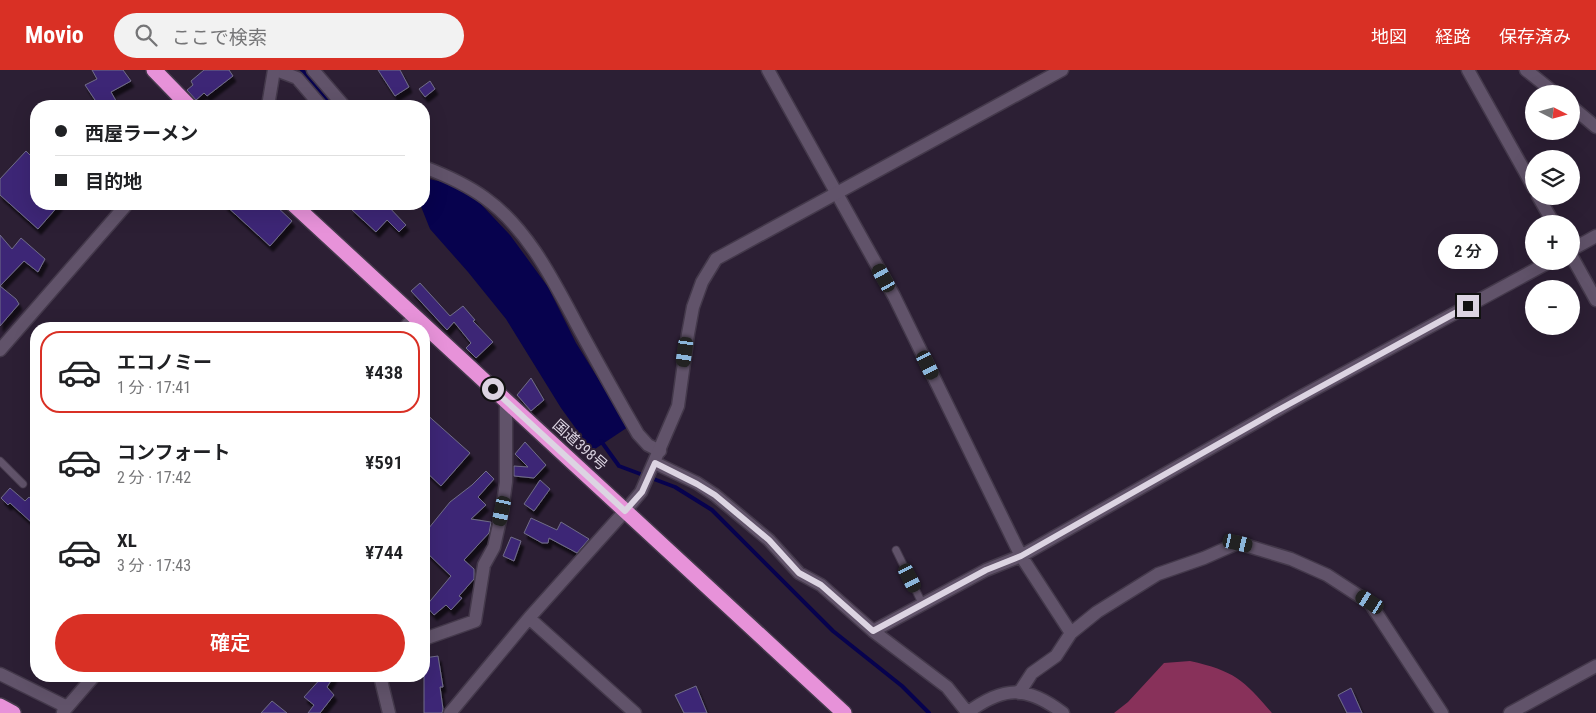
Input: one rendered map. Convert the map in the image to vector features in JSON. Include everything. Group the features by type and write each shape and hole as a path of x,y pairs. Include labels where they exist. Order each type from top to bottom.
{"highway":[{"path":"154,70 183,100"},
{"name":"国道398号","path":"300,210 421,322"},
{"name":"国道398号","path":"430,330 837,711"},
{"path":"0,706 14,713"}],"street":[{"path":"269,100 275,70 297,78 316,100"},
{"path":"313,70 339,100"},
{"path":"768,70 894,296 1021,556 1071,633"},
{"path":"450,713 529,618 642,492 678,406 693,307 702,282 716,259 1062,70"},
{"path":"1468,70 1525,172"},
{"path":"1526,70 1545,85"},
{"path":"1580,114 1596,127"},
{"path":"430,169 449,176 486,198 514,224 553,281 638,434 648,445 660,450"},
{"path":"0,350 122,210"},
{"path":"1580,245 1596,236"},
{"path":"873,631 986,570 1021,556 1302,396 1534,270"},
{"path":"1579,270 1596,300"},
{"path":"410,322 415,316"},
{"path":"430,637 475,622 484,565 494,547 502,511 506,482 506,402"},
{"path":"654,466 697,484 715,495 769,540 799,573 821,585 873,631 947,687 967,713 988,698 1019,693 1031,693 1047,701 1063,713"},
{"path":"1019,693 1032,673 1056,656 1071,633 1097,612 1158,574 1204,558 1238,543 1291,559 1327,575 1370,602 1442,713"},
{"path":"529,618 635,713"},
{"path":"1510,713 1596,666"},
{"path":"0,674 65,710 89,682"},
{"path":"381,682 389,713"}],"lane":[{"path":"0,461 23,484"},
{"path":"896,550 923,605"}],"shaded area":[{"path":"430,179 447,183 476,199 510,235 548,287 576,343 628,427 592,451 561,408 506,319 430,229 422,210 430,210"},
{"path":"1190,661 1217,669 1237,678 1272,713 1114,713 1128,702 1164,663"}],"building":[{"path":"92,70 123,70 131,81 111,92 116,100 95,100 85,85 97,79"},
{"path":"204,70 229,70 233,76 207,96 204,93 196,100 187,90 193,85 191,81"},
{"path":"378,70 400,70 409,87 395,96"},
{"path":"430,81 435,89 425,97 419,89"},
{"path":"26,151 30,155 30,210 55,210 38,229 0,195 0,179"},
{"path":"231,210 280,210 292,221 270,246"},
{"path":"352,210 392,210 406,225 399,232 387,220 376,232"},
{"path":"0,235 12,249 21,238 45,259 38,272 24,261 0,286"},
{"path":"420,283 450,316 463,306 475,320 473,321 493,342 476,358 466,348 471,343 454,322 447,330 411,291"},
{"path":"0,286 16,299 19,304 0,326"},
{"path":"531,378 544,400 531,411 517,395"},
{"path":"430,417 470,453 441,486 430,476"},
{"path":"525,442 546,465 534,478 514,476 514,466 528,467 515,454"},
{"path":"486,471 494,479 478,497 486,505 471,519 491,522 489,533 464,560 474,569 474,579 459,596 462,598 451,610 446,605 434,615 430,610 430,601 451,576 430,556 430,527 450,502"},
{"path":"540,480 550,489 534,511 524,504"},
{"path":"10,488 25,501 29,497 30,521 10,503 8,505 1,498"},
{"path":"531,518 557,530 561,522 589,539 577,553 549,538 548,543 542,543 524,533"},
{"path":"511,537 521,541 514,561 503,556"},
{"path":"438,656 443,687 440,687 442,713 424,713 424,682 430,682 430,657"},
{"path":"318,682 330,682 327,687 334,695 320,713 308,713 314,705 304,697"},
{"path":"696,686 707,713 684,713 675,695"},
{"path":"1351,688 1362,713 1347,713 1338,695"},
{"path":"272,701 287,713 261,713"}],"waterway":[{"path":"302,70 326,100"},
{"path":"601,441 619,466 675,487 712,510 833,631 902,686 929,713"}],"route":[{"path":"493,389 625,511 642,492 655,463 715,495 769,540 799,573 821,585 873,631 986,570 1021,556 1178,466 1468,306"}]}
